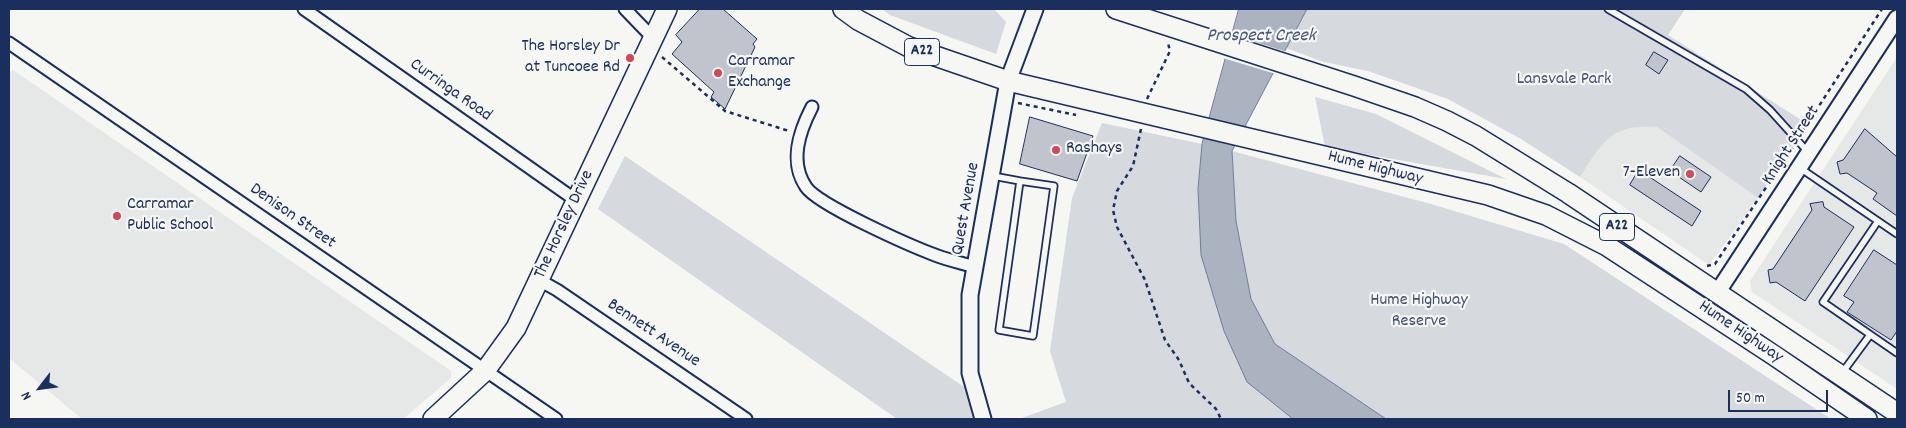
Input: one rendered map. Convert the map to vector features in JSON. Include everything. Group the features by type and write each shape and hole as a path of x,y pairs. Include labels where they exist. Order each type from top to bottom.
{"main road":[{"name":"The Horsley Drive","path":"433,419 485,371 516,328 667,9"},
{"name":"Hume Highway","path":"843,9 858,20 909,47 1008,81 1488,196 1546,215 1578,230 1706,310 1867,419"},
{"name":"Hume Highway","path":"1116,9 1192,35 1320,74 1416,107 1476,136 1568,193 1897,413"}],"street":[{"name":"Curringa Road","path":"304,9 577,201"},
{"path":"625,9 653,38"},
{"name":"Quest Avenue","path":"983,419 970,373 970,295 1008,81 1035,9"},
{"name":"Knight Street","path":"1717,293 1897,18"},
{"name":"Denison Street","path":"9,43 556,419"},
{"path":"812,107 800,135 797,162 805,186 813,195 836,209 934,255 975,267"},
{"name":"Bennett Avenue","path":"539,280 557,290 746,419"}],"lane":[{"path":"1608,9 1746,90 1770,110 1810,153"},
{"path":"1800,168 1897,234"},
{"path":"992,176 1054,186 1033,336 1000,330 1020,181"},
{"path":"1878,221 1823,302 1897,353"},
{"path":"1840,376 1870,334"}],"path":[{"path":"1145,102 1156,76 1170,51 1168,43 1164,40"},
{"path":"662,57 725,112 800,135"},
{"path":"1004,100 1077,115"},
{"path":"1142,122 1133,166 1117,192 1114,210 1117,227 1144,280 1165,340 1179,360 1189,383 1216,409 1221,419"},
{"path":"1132,127 1141,129"}],"shaded area":[{"path":"1897,57 1897,389 1752,292 1750,281"},
{"name":"Carramar Public School","path":"13,70 451,371 451,378 403,419 82,419 9,358 9,73"},
{"name":"7-Eleven","path":"1641,126 1657,127 1758,198 1709,265 1580,177 1605,140 1623,129"}],"green space":[{"path":"882,9 994,9 1006,22 996,54 890,15"},
{"name":"Lansvale Park","path":"1307,9 1685,9 1668,35 1806,123 1758,198 1657,127 1629,128 1610,137 1580,177 1521,139 1448,99 1368,71 1324,62 1286,48"},
{"path":"1315,97 1376,114 1506,179 1325,147"},
{"path":"1102,123 1202,144 1198,189 1200,216 1276,405 1293,419 1019,419 1066,402 1050,351 1072,198"},
{"name":"Hume Highway Reserve","path":"1232,151 1431,204 1564,244 1831,419 1386,419 1275,344 1251,299 1236,221"},
{"path":"625,156 964,387 973,419 897,419 598,209"}],"water":[{"name":"Prospect Creek","path":"1239,9 1307,9 1232,151 1236,221 1251,299 1275,344 1386,419 1293,419 1247,382 1224,331 1201,255 1198,189 1202,144"}],"pier":[{"path":"1230,34 1287,52 1276,74 1223,58"}],"building":[{"name":"Carramar Exchange","path":"700,9 723,9 757,39 753,44 755,47 725,109 711,97 714,92 672,54 682,42 676,35"},
{"path":"1654,52 1668,60 1659,74 1646,65"},
{"name":"Rashays","path":"1030,117 1093,136 1077,181 1020,164"},
{"path":"1865,129 1897,157 1897,216 1873,199 1877,193 1847,173 1840,174 1837,162 1843,160"},
{"name":"7-Eleven","path":"1680,156 1711,177 1701,192 1670,171"},
{"path":"1639,170 1701,211 1692,226 1630,185"},
{"path":"1823,202 1824,207 1854,227 1805,301 1776,282 1770,283 1768,270 1773,269 1812,210 1810,204"},
{"path":"1874,250 1897,265 1897,331 1891,340 1847,312 1854,302 1844,296"}],"place":[{"name":"The Horsley Dr at Tuncoee Rd","path":"630,58"},
{"name":"Carramar Exchange","path":"718,73"},
{"name":"Rashays","path":"1056,150"},
{"name":"7-Eleven","path":"1690,174"},
{"name":"Carramar Public School","path":"117,216"}]}
